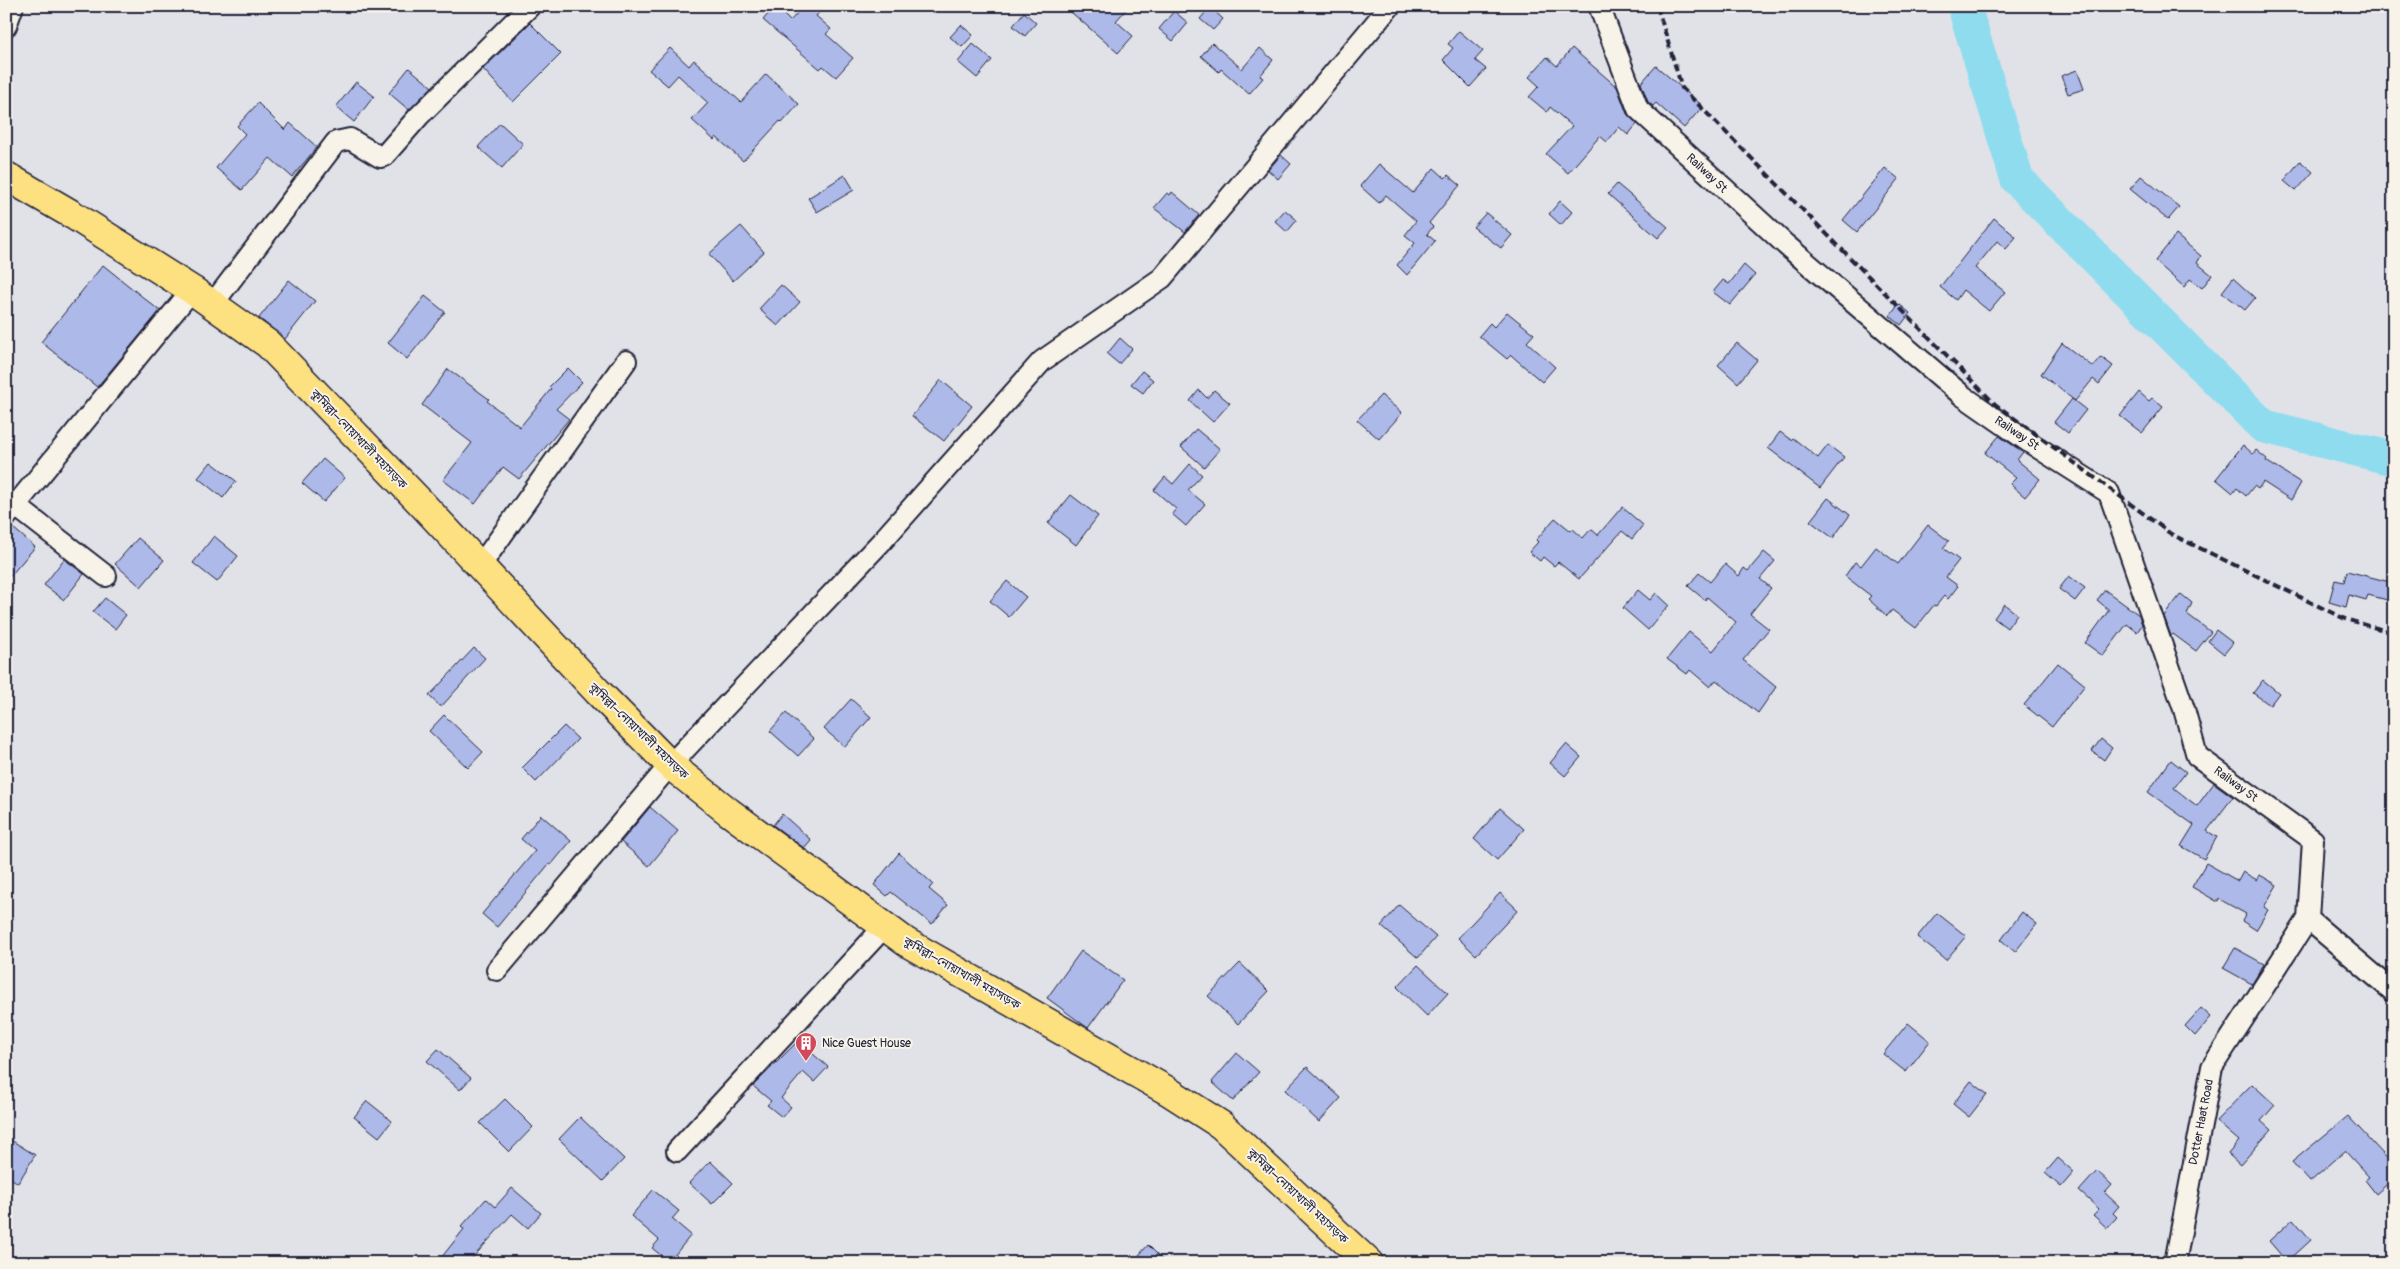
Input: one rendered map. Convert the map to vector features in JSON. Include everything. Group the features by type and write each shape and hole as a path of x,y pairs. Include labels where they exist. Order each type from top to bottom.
{"highway":[{"name":"কুমিল্লা–নোয়াখালী মহাসড়ক","path":"6,176 73,215 202,297 268,344 598,692 670,765 729,812 906,942 1168,1091 1221,1125 1369,1263"}],"street":[{"path":"6,26 10,20 13,6"},
{"path":"497,970 670,765 882,541 1042,362 1162,278 1390,6"},
{"name":"Railway St","path":"1599,6 1638,109 1786,245 1963,396 2029,442 2109,493 2184,709 2197,756 2313,840 2308,919"},
{"path":"106,576 11,511 202,297 336,142 350,139 380,157 384,156 419,116 529,7"},
{"path":"480,566 626,361"},
{"path":"2308,919 2394,992"},
{"name":"Dotter Haat Road","path":"2175,1263 2212,1067 2308,919"},
{"path":"677,1151 885,926"}],"building":[{"path":"775,6 790,21 804,6 825,6 816,16 831,29 826,34 853,58 836,77 823,66 820,69 763,20"},
{"path":"1064,6 1129,6 1116,21 1133,36 1118,53"},
{"path":"1210,7 1223,19 1213,30 1200,19"},
{"path":"1174,11 1188,23 1173,41 1159,29"},
{"path":"1024,12 1036,23 1025,36 1013,26"},
{"path":"530,23 561,54 513,102 483,69"},
{"path":"961,25 973,35 962,47 950,37"},
{"path":"1459,31 1483,51 1475,60 1486,69 1470,87 1443,60 1453,48 1448,44"},
{"path":"1212,43 1242,69 1260,48 1273,60 1260,76 1263,78 1249,94 1221,69 1219,72 1201,56"},
{"path":"973,44 992,60 977,78 958,62"},
{"path":"670,48 689,66 694,60 741,102 766,74 799,104 782,123 780,121 743,161 716,137 714,140 692,120 708,103 678,75 668,86 649,70"},
{"path":"1572,48 1617,87 1627,114 1637,124 1628,135 1619,127 1607,142 1600,136 1568,173 1546,154 1572,126 1550,107 1547,112 1529,97 1539,86 1529,77 1547,57 1557,66"},
{"path":"1656,66 1703,106 1684,128 1656,103 1653,106 1648,102 1641,83"},
{"path":"409,68 432,87 409,110 389,93"},
{"path":"2077,70 2084,89 2068,94 2061,76"},
{"path":"356,82 374,96 354,122 336,107"},
{"path":"258,103 285,130 290,123 317,147 292,177 270,158 242,190 216,168 245,134 237,126"},
{"path":"500,123 523,144 502,168 478,147"},
{"path":"1281,155 1291,164 1278,179 1268,170"},
{"path":"2300,161 2313,172 2296,191 2284,181"},
{"path":"1379,164 1413,193 1434,168 1445,178 1448,175 1460,185 1429,223 1433,227 1427,234 1435,241 1407,275 1397,265 1415,243 1405,235 1416,221 1386,195 1379,203 1360,186"},
{"path":"1885,168 1899,179 1857,232 1843,220"},
{"path":"845,175 854,190 817,212 808,198"},
{"path":"2141,176 2179,207 2168,220 2130,189"},
{"path":"1617,184 1668,227 1658,238 1608,194"},
{"path":"1172,192 1199,215 1185,232 1154,208 1167,193 1170,195"},
{"path":"1560,201 1572,212 1561,225 1549,214"},
{"path":"1285,210 1297,220 1287,232 1275,221"},
{"path":"1486,213 1512,235 1501,248 1473,227"},
{"path":"1994,218 2016,237 2006,249 1997,241 1975,268 2005,292 1989,311 1963,290 1956,300 1940,287"},
{"path":"741,226 764,252 733,281 709,254"},
{"path":"2176,235 2201,256 2197,263 2212,275 2202,288 2190,279 2184,287 2155,261"},
{"path":"103,265 160,311 97,387 41,342"},
{"path":"1744,265 1755,275 1730,305 1713,292 1723,280 1729,284"},
{"path":"2233,278 2255,298 2245,310 2222,292"},
{"path":"289,280 315,301 285,339 259,318"},
{"path":"781,285 800,302 778,326 759,309"},
{"path":"425,296 445,312 407,359 388,343"},
{"path":"1899,304 1910,313 1901,325 1890,316"},
{"path":"1507,312 1534,334 1527,342 1555,367 1542,382 1511,355 1507,359 1479,336 1490,323 1494,327"},
{"path":"1120,338 1132,349 1119,364 1107,354"},
{"path":"1737,343 1757,360 1738,383 1718,365"},
{"path":"2062,343 2093,367 2101,357 2113,366 2099,384 2093,379 2075,401 2041,374"},
{"path":"568,368 582,382 556,409 569,419 519,479 503,467 475,504 443,480 472,443 422,405 448,369 489,399 487,401 520,427 551,389 549,387"},
{"path":"1142,371 1153,380 1143,393 1131,384"},
{"path":"941,380 972,406 944,441 912,416"},
{"path":"1199,390 1207,398 1214,390 1230,403 1213,422 1190,401"},
{"path":"2139,392 2149,401 2152,398 2163,407 2142,433 2120,416"},
{"path":"1381,395 1402,413 1379,439 1357,420"},
{"path":"2072,399 2086,410 2068,433 2054,422"},
{"path":"1196,429 1220,449 1204,467 1181,447"},
{"path":"1780,432 1791,440 1793,438 1818,458 1828,445 1844,457 1820,488 1768,448"},
{"path":"1999,436 2023,452 2017,460 2040,479 2025,497 2010,484 2016,478 1985,453"},
{"path":"2243,445 2253,454 2256,450 2267,459 2266,461 2301,483 2291,500 2263,482 2258,489 2254,486 2246,496 2237,488 2233,493 2216,479"},
{"path":"323,459 345,478 324,502 302,483"},
{"path":"211,462 236,481 223,498 198,478"},
{"path":"1190,464 1202,475 1188,490 1205,504 1186,526 1172,514 1176,509 1154,490 1165,477 1173,484"},
{"path":"1071,495 1098,516 1076,545 1048,523"},
{"path":"1828,498 1850,515 1833,538 1810,521"},
{"path":"1622,507 1643,525 1632,539 1622,531 1579,579 1558,562 1554,566 1543,557 1540,561 1529,552 1538,542 1536,540 1555,518 1571,531 1573,529 1583,538 1591,529 1598,535"},
{"path":"1928,525 1949,541 1943,548 1959,560 1946,577 1958,586 1948,599 1944,596 1936,606 1934,605 1916,628 1892,610 1887,616 1868,599 1871,596 1845,576 1855,562 1861,566 1876,547 1898,564"},
{"path":"12,527 35,547 6,581 6,529"},
{"path":"214,536 238,556 217,582 193,563"},
{"path":"138,538 164,560 141,587 115,564"},
{"path":"1764,552 1775,561 1760,579 1771,588 1750,614 1769,629 1743,660 1776,687 1758,713 1716,680 1710,687 1690,670 1687,674 1667,659 1689,632 1713,651 1736,622 1707,597 1705,600 1688,586 1699,573 1710,582 1725,564 1739,576 1744,568 1748,571"},
{"path":"64,559 84,574 64,600 44,585"},
{"path":"2347,571 2394,583 2391,601 2368,595 2366,600 2349,595 2346,607 2329,602 2335,580 2344,582"},
{"path":"2069,576 2085,588 2075,601 2059,589"},
{"path":"1007,581 1026,597 1009,617 990,601"},
{"path":"1638,590 1650,600 1656,593 1669,605 1648,630 1623,608"},
{"path":"2105,590 2139,615 2142,625 2137,632 2127,624 2103,656 2085,643 2109,610 2097,600"},
{"path":"2181,594 2192,603 2187,614 2211,632 2196,651 2173,634 2171,636 2164,616"},
{"path":"105,598 126,615 115,629 93,612"},
{"path":"2004,604 2017,614 2007,628 1994,618"},
{"path":"2216,630 2233,643 2224,654 2208,641"},
{"path":"474,648 485,658 441,707 429,696"},
{"path":"2058,663 2085,685 2052,727 2024,705"},
{"path":"2263,680 2279,693 2270,705 2253,693"},
{"path":"851,699 871,717 845,747 824,729"},
{"path":"786,713 814,739 798,756 770,731"},
{"path":"444,715 483,752 468,768 429,731"},
{"path":"564,726 578,739 536,782 522,768"},
{"path":"2101,739 2112,748 2104,760 2092,751"},
{"path":"1566,744 1581,757 1565,776 1550,763"},
{"path":"2171,760 2186,772 2174,788 2197,806 2214,783 2233,797 2207,831 2217,837 2204,859 2181,846 2194,825 2148,792"},
{"path":"650,807 678,831 649,866 621,842"},
{"path":"1500,808 1524,829 1497,860 1474,839"},
{"path":"782,814 811,840 804,848 773,825"},
{"path":"541,815 571,841 551,865 549,864 497,927 482,914 535,851 521,839"},
{"path":"899,853 933,884 929,889 948,905 932,924 891,892 887,896 874,885"},
{"path":"2206,863 2238,881 2243,872 2257,880 2260,875 2277,885 2264,907 2268,910 2256,930 2242,921 2246,914 2219,899 2218,902 2192,887"},
{"path":"1500,893 1518,910 1476,955 1458,938"},
{"path":"1399,905 1436,937 1418,958 1381,926"},
{"path":"2022,912 2037,924 2015,952 2001,940"},
{"path":"1937,913 1966,936 1946,960 1917,937"},
{"path":"2235,948 2264,964 2252,984 2223,968"},
{"path":"1081,951 1123,980 1088,1028 1047,998"},
{"path":"1240,963 1269,991 1238,1024 1208,996"},
{"path":"1418,965 1448,993 1427,1016 1397,987"},
{"path":"2201,1008 2211,1017 2195,1036 2185,1026"},
{"path":"1908,1023 1930,1041 1906,1072 1883,1054"},
{"path":"798,1041 828,1067 814,1082 803,1072 781,1098 791,1107 782,1117 767,1105 771,1101 753,1086"},
{"path":"438,1049 471,1078 460,1090 427,1061"},
{"path":"1237,1053 1259,1072 1233,1101 1212,1082"},
{"path":"1307,1067 1341,1098 1319,1122 1285,1090"},
{"path":"1971,1081 1987,1094 1969,1117 1953,1104"},
{"path":"2252,1084 2275,1105 2261,1121 2271,1130 2240,1165 2228,1154 2239,1141 2216,1121"},
{"path":"505,1099 533,1127 509,1152 480,1123"},
{"path":"367,1101 392,1121 379,1137 354,1117"},
{"path":"2348,1116 2394,1166 2394,1178 2376,1194 2365,1180 2369,1177 2345,1151 2310,1182 2292,1162"},
{"path":"580,1117 624,1159 603,1181 559,1139"},
{"path":"6,1137 35,1155 18,1183 6,1175"},
{"path":"2058,1158 2074,1172 2061,1187 2045,1173"},
{"path":"710,1161 733,1183 712,1204 689,1183"},
{"path":"2097,1171 2112,1185 2105,1193 2119,1206 2113,1213 2117,1217 2107,1228 2093,1215 2099,1209 2079,1191"},
{"path":"512,1188 541,1213 528,1228 512,1214 468,1263 437,1263 464,1229 461,1227 486,1199 495,1207"},
{"path":"653,1190 679,1211 672,1219 691,1235 669,1262 652,1248 659,1240 631,1216"},
{"path":"2293,1219 2311,1240 2287,1262 2269,1241"},
{"path":"1148,1245 1166,1263 1132,1263"}],"waterway":[{"path":"1964,6 2017,179 2263,426 2394,459"}],"railway":[{"path":"1657,6 1682,88 1995,404 2171,534 2345,619 2394,633"}],"place":[{"name":"Nice Guest House","path":"806,1062"}]}
